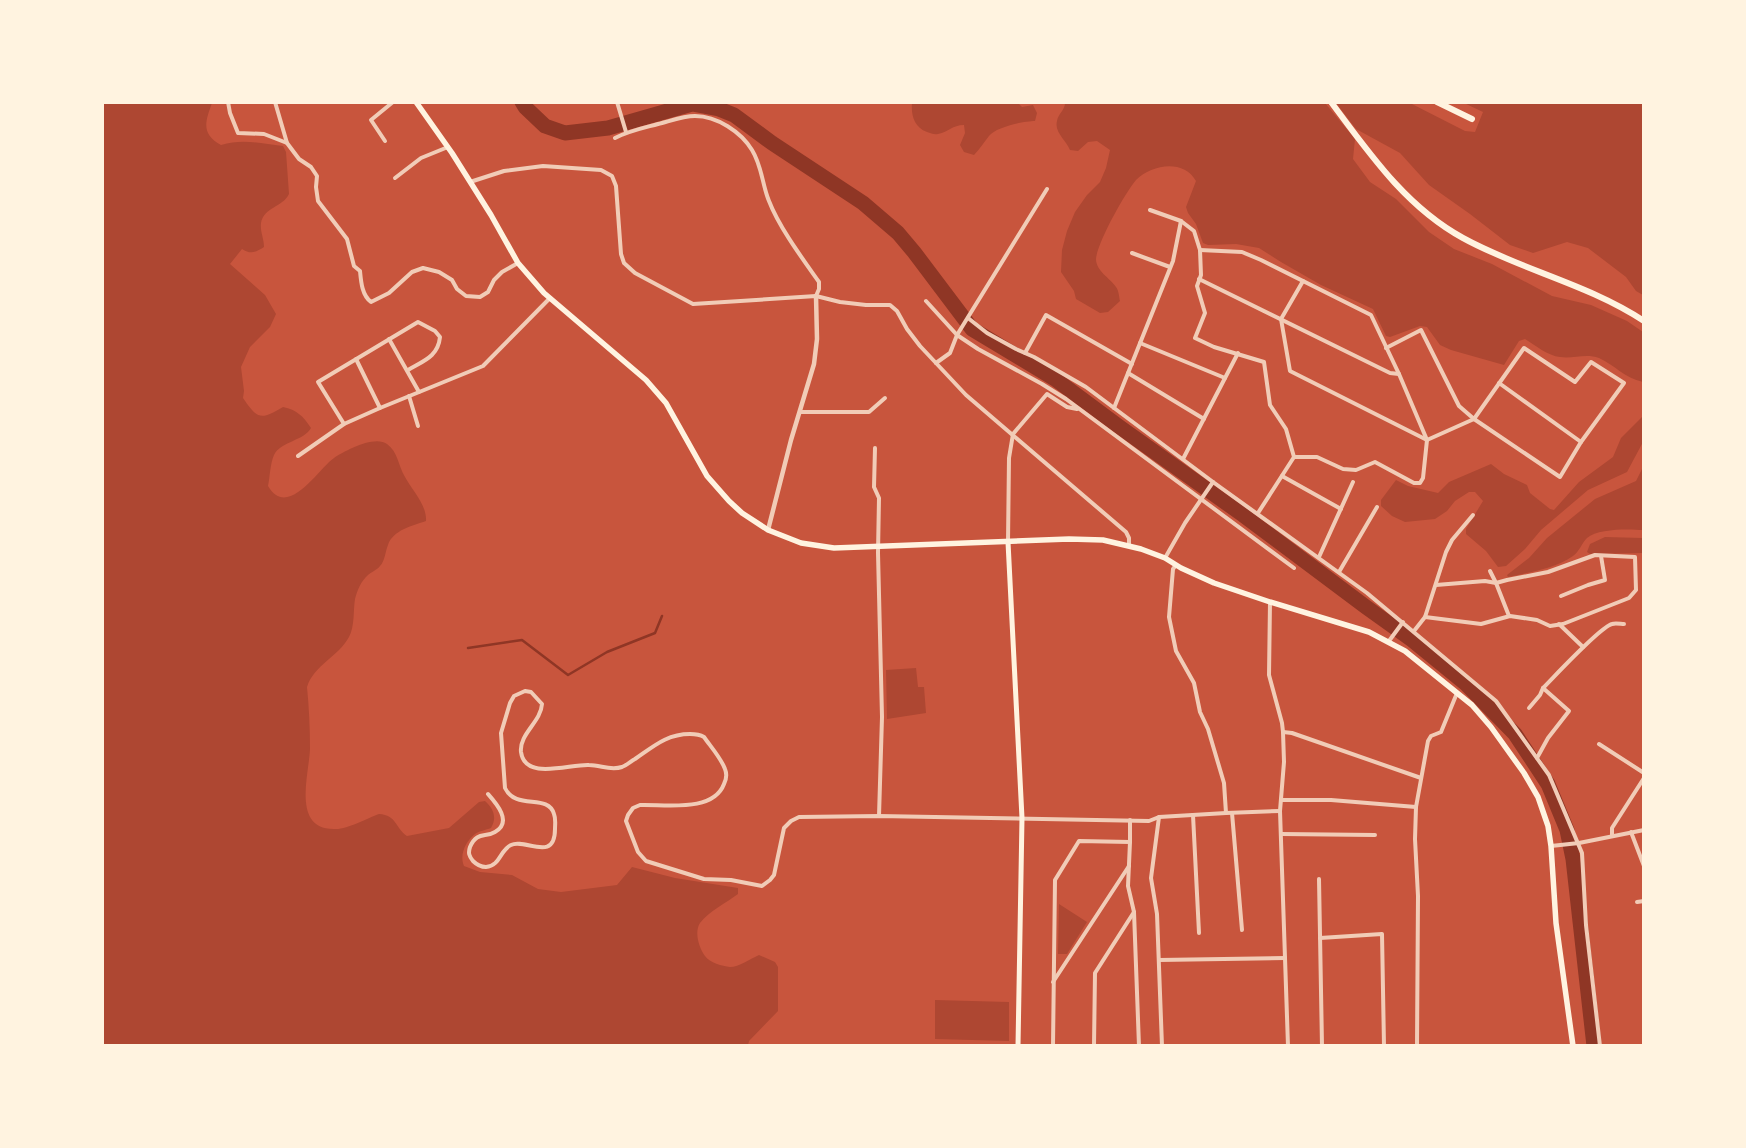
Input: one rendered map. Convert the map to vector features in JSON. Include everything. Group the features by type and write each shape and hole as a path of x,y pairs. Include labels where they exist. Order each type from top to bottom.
{"highway":[{"path":"1331,102 1366,148 1405,194 1432,218 1462,238 1525,267 1600,297 1644,321"},
{"path":"1437,102 1472,119"}],"main road":[{"path":"416,102 448,147 518,263 550,298 646,380 666,403 698,462 718,489 742,513 768,530 785,538 834,548 1086,539 1128,545 1165,558 1214,583 1369,632 1406,650 1472,705 1491,727 1524,773 1540,805 1548,826 1551,846 1556,923 1573,1046"},
{"path":"1008,542 1022,818 1018,1046"}],"street":[{"path":"228,102 238,133 264,134 287,143"},
{"path":"275,102 287,143 299,159 311,167 317,176 318,201 348,238 354,266 360,271 366,298 371,302 389,293 412,272 424,268 439,272 452,280 457,289 466,296 480,297 488,292 494,280 502,272 518,263"},
{"path":"385,141 371,120 393,102"},
{"path":"617,102 625,131"},
{"path":"615,138 625,131 696,116 712,119 727,126 739,135 751,149 761,168 772,208 819,282 816,296 817,339 814,364 790,440 768,530"},
{"path":"395,178 421,158 448,147"},
{"path":"470,182 504,171 543,166 601,170 612,176 616,186 621,254 624,263 635,273 693,304 816,296 840,302 890,306 897,311 907,329 966,395 1126,532 1129,538 1128,545"},
{"path":"936,363 950,353 957,335 1047,189"},
{"path":"1150,210 1180,221 1194,231 1200,250 1201,274 1197,286 1204,314 1195,338 1214,347 1264,362 1270,405 1286,429 1294,457 1258,513"},
{"path":"1114,408 1170,266 1180,221"},
{"path":"1200,250 1242,252 1371,314 1427,440 1423,478 1420,482 1414,483 1375,462 1356,470 1344,469 1317,457 1294,457"},
{"path":"1132,253 1170,266"},
{"path":"1199,279 1390,373 1399,374"},
{"path":"1303,281 1281,319 1290,371 1427,440"},
{"path":"298,456 344,424 483,366 550,298"},
{"path":"926,301 957,335 978,350 1042,384 1079,409 1294,568"},
{"path":"1025,353 1046,315 1132,364"},
{"path":"968,318 987,333 1086,387 1213,482 1339,572 1414,631 1496,701 1549,775 1582,852 1586,925 1600,1046"},
{"path":"344,424 318,382 418,322 436,331 440,337 439,346 435,354 408,370"},
{"path":"1386,348 1421,330 1459,406 1474,419 1560,477 1581,442 1624,384 1591,362 1575,382 1524,348 1474,419 1427,440"},
{"path":"389,340 419,392"},
{"path":"1140,343 1225,378"},
{"path":"1183,459 1238,353"},
{"path":"356,359 380,408"},
{"path":"1128,373 1204,419"},
{"path":"1499,383 1581,442"},
{"path":"1008,542 1009,458 1013,434 1047,394 1067,407 1079,409"},
{"path":"409,396 418,426"},
{"path":"800,412 869,412 885,398"},
{"path":"875,448 874,487 879,498 878,546 882,717 879,816"},
{"path":"1282,476 1340,509"},
{"path":"1165,558 1185,523 1213,482"},
{"path":"1319,558 1353,482"},
{"path":"1339,572 1377,507"},
{"path":"1414,631 1425,617 1446,552 1452,540 1473,515"},
{"path":"1425,617 1481,624 1508,616 1538,620 1550,626 1558,624 1629,598 1636,590 1635,557 1595,555 1548,572 1496,583 1485,581 1436,585"},
{"path":"1561,596 1605,580 1601,556"},
{"path":"1176,565 1173,569 1168,617 1176,651 1194,683 1200,712 1208,729 1224,783 1226,812"},
{"path":"1490,571 1508,616"},
{"path":"1270,602 1269,675 1283,732 1284,762 1280,811 1288,1046"},
{"path":"1388,640 1403,622"},
{"path":"1558,624 1583,648"},
{"path":"1529,708 1540,695 1543,688 1583,648 1612,624 1624,624"},
{"path":"1537,758 1548,738 1569,711 1543,688"},
{"path":"488,794 501,809 503,817 501,825 495,832 481,835 472,843 469,851 470,857 475,864 483,867 492,866 499,860 508,846 515,844 535,848 544,847 551,843 555,836 555,817 552,808 547,804 516,799 508,795 505,788 501,733 510,703 514,696 525,691 531,692 542,704 541,713 525,736 521,749 523,759 532,767 542,769 589,765 611,769 624,767 667,738 677,734 700,734 704,737 726,770 721,792 711,800 701,804 640,804 633,808 626,821 638,852 646,861 704,879 731,880 762,886 774,875 784,828 791,821 799,817 879,816 1149,820 1159,817 1226,812 1280,811"},
{"path":"1417,1046 1418,896 1415,838 1416,807 1428,740 1431,736 1441,732 1457,693"},
{"path":"1283,732 1292,733 1421,778"},
{"path":"1599,744 1644,774"},
{"path":"1612,836 1612,828 1644,778"},
{"path":"1281,800 1331,800 1416,807"},
{"path":"1232,813 1242,930"},
{"path":"1193,815 1199,933"},
{"path":"1159,817 1151,878 1157,914 1162,1046"},
{"path":"1130,820 1128,886 1134,912 1139,1046"},
{"path":"1551,846 1579,843 1644,830"},
{"path":"1631,832 1644,866"},
{"path":"1281,834 1375,834"},
{"path":"1053,1046 1055,880 1079,841 1130,842"},
{"path":"1054,982 1129,865"},
{"path":"1319,879 1322,1046"},
{"path":"1637,902 1644,901"},
{"path":"1094,1046 1095,973 1134,912"},
{"path":"1320,938 1382,934 1384,1046"},
{"path":"1159,960 1285,958"},
{"path":"831,1046 853,1046"}],"shaded area":[{"path":"103,102 212,103 206,127 210,136 221,145 252,142 283,146 286,152 289,194 283,202 270,210 263,218 261,226 264,247 253,252 242,249 230,264 265,295 276,314 270,327 250,347 241,367 243,398 252,411 260,416 265,416 283,407 299,414 311,428 303,436 277,450 272,462 268,486 276,495 285,497 294,495 334,458 360,445 375,441 381,442 391,447 396,455 405,477 419,498 426,515 426,521 404,529 390,540 382,564 366,577 358,589 349,637 339,650 320,667 310,679 307,687 310,749 306,799 308,811 313,821 322,827 341,829 379,814 393,819 407,836 449,828 479,802 485,801 491,807 494,814 493,824 491,828 478,832 472,837 466,844 462,857 464,866 480,872 512,875 538,889 561,892 617,885 632,867 675,878 738,888 738,894 713,911 700,923 697,935 705,956 716,964 733,967 759,955 775,962 778,967 778,1011 749,1041 748,1045 103,1045"},
{"path":"912,103 1018,103 1022,107 1033,105 1037,113 1035,121 1010,125 993,133 974,155 964,152 960,145 965,133 964,125 956,126 938,134 927,132 916,124 912,112"},
{"path":"1065,103 1325,103 1355,139 1353,159 1370,182 1396,199 1429,232 1454,249 1492,264 1552,296 1591,305 1627,321 1643,332 1643,382 1630,378 1599,358 1589,356 1555,356 1525,339 1519,341 1504,365 1440,345 1427,327 1420,326 1390,337 1386,336 1373,309 1321,285 1259,248 1236,244 1208,245 1203,243 1196,224 1186,207 1196,181 1184,169 1176,167 1159,167 1150,170 1136,180 1112,218 1101,242 1096,259 1098,267 1117,289 1120,301 1108,312 1100,313 1076,299 1074,291 1061,272 1062,250 1075,212 1087,195 1100,182 1106,168 1110,150 1097,141 1088,142 1078,151 1070,150 1057,129 1058,119"},
{"path":"1336,103 1410,103 1465,131 1475,132 1483,112 1464,103 1643,103 1643,295 1636,291 1626,277 1588,248 1567,242 1533,253 1510,245 1429,185 1400,153 1356,129"},
{"path":"1643,416 1643,442 1627,472 1588,490 1541,530 1525,549 1506,566 1498,567 1486,551 1466,534 1466,529 1483,501 1475,492 1469,492 1455,501 1447,511 1435,519 1405,522 1392,516 1381,506 1381,500 1396,480 1408,486 1438,493 1449,482 1491,464 1504,474 1527,485 1530,493 1554,510 1579,482 1613,457 1621,438"},
{"path":"1643,467 1643,530 1630,529 1599,532 1587,538 1575,554 1558,564 1542,570 1508,577 1507,575 1529,558 1547,538 1595,499 1636,481"},
{"path":"1605,537 1643,538 1643,553 1590,554 1587,552 1590,544"},
{"path":"916,668 918,687 924,687 926,713 887,719 886,670"},
{"path":"1059,904 1087,922 1067,954 1058,954"},
{"path":"935,1000 1009,1002 1009,1041 935,1039"}],"waterway":[{"path":"522,102 545,126 565,133 608,128 692,104 719,109 734,115 772,143 863,203 898,233 972,329 1055,379 1412,640 1466,684 1515,734 1548,784 1567,830 1573,859 1594,1046"},
{"path":"468,648 522,640 568,675 607,652 655,633 662,616"}]}
